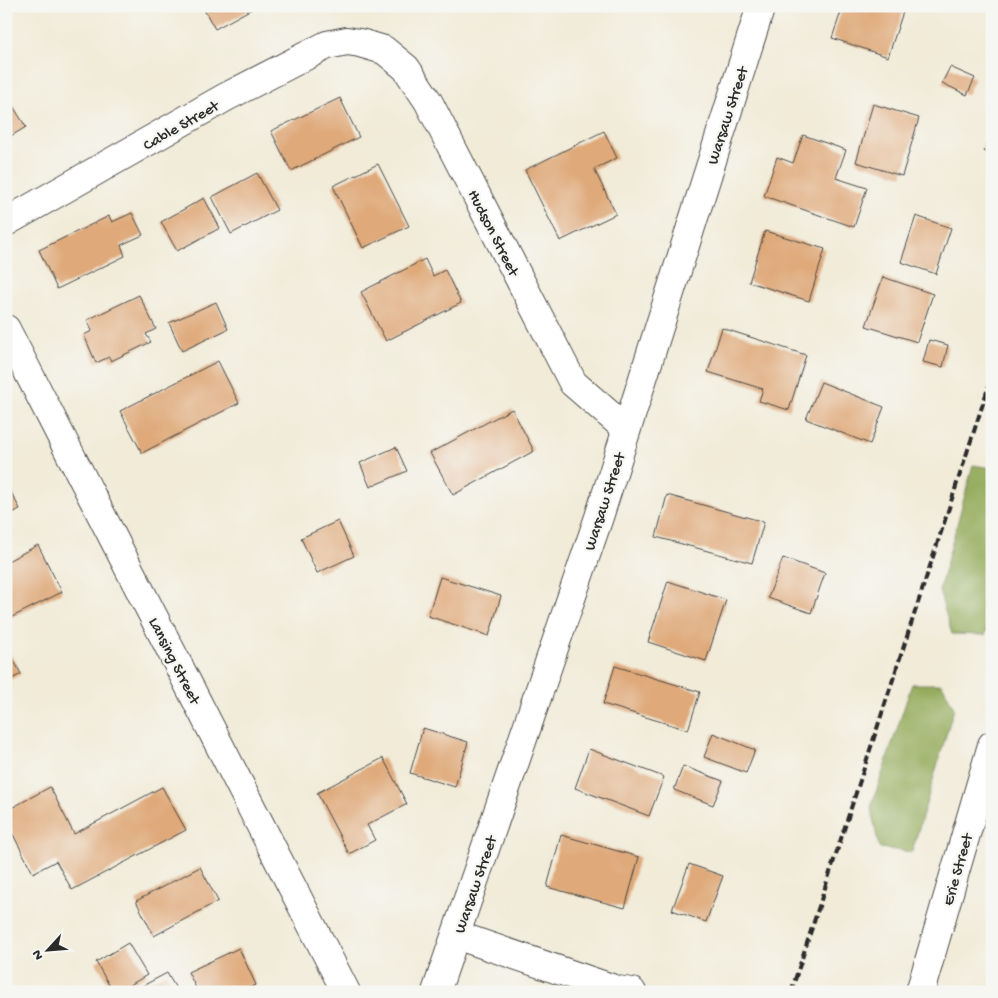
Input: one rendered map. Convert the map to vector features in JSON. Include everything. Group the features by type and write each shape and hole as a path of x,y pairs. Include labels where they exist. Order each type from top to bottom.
{"street":[{"name":"Warsaw Street","path":"436,992 599,517 761,6"},
{"name":"Cable Street","path":"6,222 226,97 307,54 347,41 360,43"},
{"name":"Hudson Street","path":"360,43 384,50 406,68 428,101 573,383 626,429"},
{"name":"Lansing Street","path":"6,329 346,992"},
{"name":"Erie Street","path":"920,992 992,746"},
{"path":"456,935 617,990 632,992"}],"green space":[{"path":"973,465 992,468 992,616 985,635 952,634 939,591"},
{"path":"912,684 942,684 954,708 912,852 879,848 871,807"}],"building":[{"path":"202,6 257,6 215,29"},
{"path":"843,6 905,6 888,57 832,38"},
{"path":"950,67 975,78 967,95 942,83"},
{"path":"6,95 26,127 6,139"},
{"path":"340,98 359,137 291,171 271,131"},
{"path":"873,104 919,118 902,176 856,162"},
{"path":"604,131 617,158 594,169 616,214 560,241 525,170"},
{"path":"992,132 992,155 984,151"},
{"path":"803,135 846,150 836,178 867,188 854,227 764,196 777,157 793,163"},
{"path":"378,164 409,226 363,248 333,186"},
{"path":"257,173 277,210 231,234 212,197"},
{"path":"204,198 220,228 177,251 161,222"},
{"path":"132,213 143,235 121,245 125,256 57,289 39,250 109,216 112,222"},
{"path":"916,216 951,228 936,274 901,262"},
{"path":"765,231 825,249 809,301 749,282"},
{"path":"425,259 433,276 445,270 461,303 386,341 361,292"},
{"path":"883,277 933,294 917,342 866,326"},
{"path":"139,295 156,329 146,334 151,342 111,361 109,357 96,363 84,335 92,331 87,320"},
{"path":"216,302 228,329 182,351 169,323"},
{"path":"722,328 806,355 789,410 759,401 763,389 708,372"},
{"path":"929,340 948,345 943,367 923,362"},
{"path":"218,361 239,403 142,453 120,411"},
{"path":"821,382 884,407 870,444 806,419"},
{"path":"512,409 534,451 453,495 430,453"},
{"path":"396,447 407,471 370,487 360,463"},
{"path":"6,483 20,509 6,516"},
{"path":"667,495 764,522 752,563 656,537"},
{"path":"338,521 354,556 317,573 301,538"},
{"path":"38,545 62,592 6,620 6,562"},
{"path":"783,558 825,573 811,613 768,598"},
{"path":"440,577 501,596 489,636 428,616"},
{"path":"668,581 726,600 706,661 648,642"},
{"path":"6,645 21,674 6,682"},
{"path":"615,666 700,692 688,730 603,704"},
{"path":"423,728 468,742 455,787 410,773"},
{"path":"713,733 755,750 746,773 704,757"},
{"path":"589,749 664,777 649,816 575,788"},
{"path":"383,758 407,804 367,825 375,840 349,854 317,793"},
{"path":"683,766 723,781 713,805 674,790"},
{"path":"50,787 74,834 162,787 186,830 72,890 56,861 33,873 6,821 6,811"},
{"path":"561,835 639,857 625,908 547,887"},
{"path":"689,864 723,876 706,922 672,910"},
{"path":"200,867 218,901 154,936 136,901"},
{"path":"128,943 147,975 118,992 113,992 96,962"},
{"path":"239,948 256,985 241,992 198,992 188,972"},
{"path":"167,973 178,992 131,992"}],"railway":[{"path":"791,992 992,376"}]}
